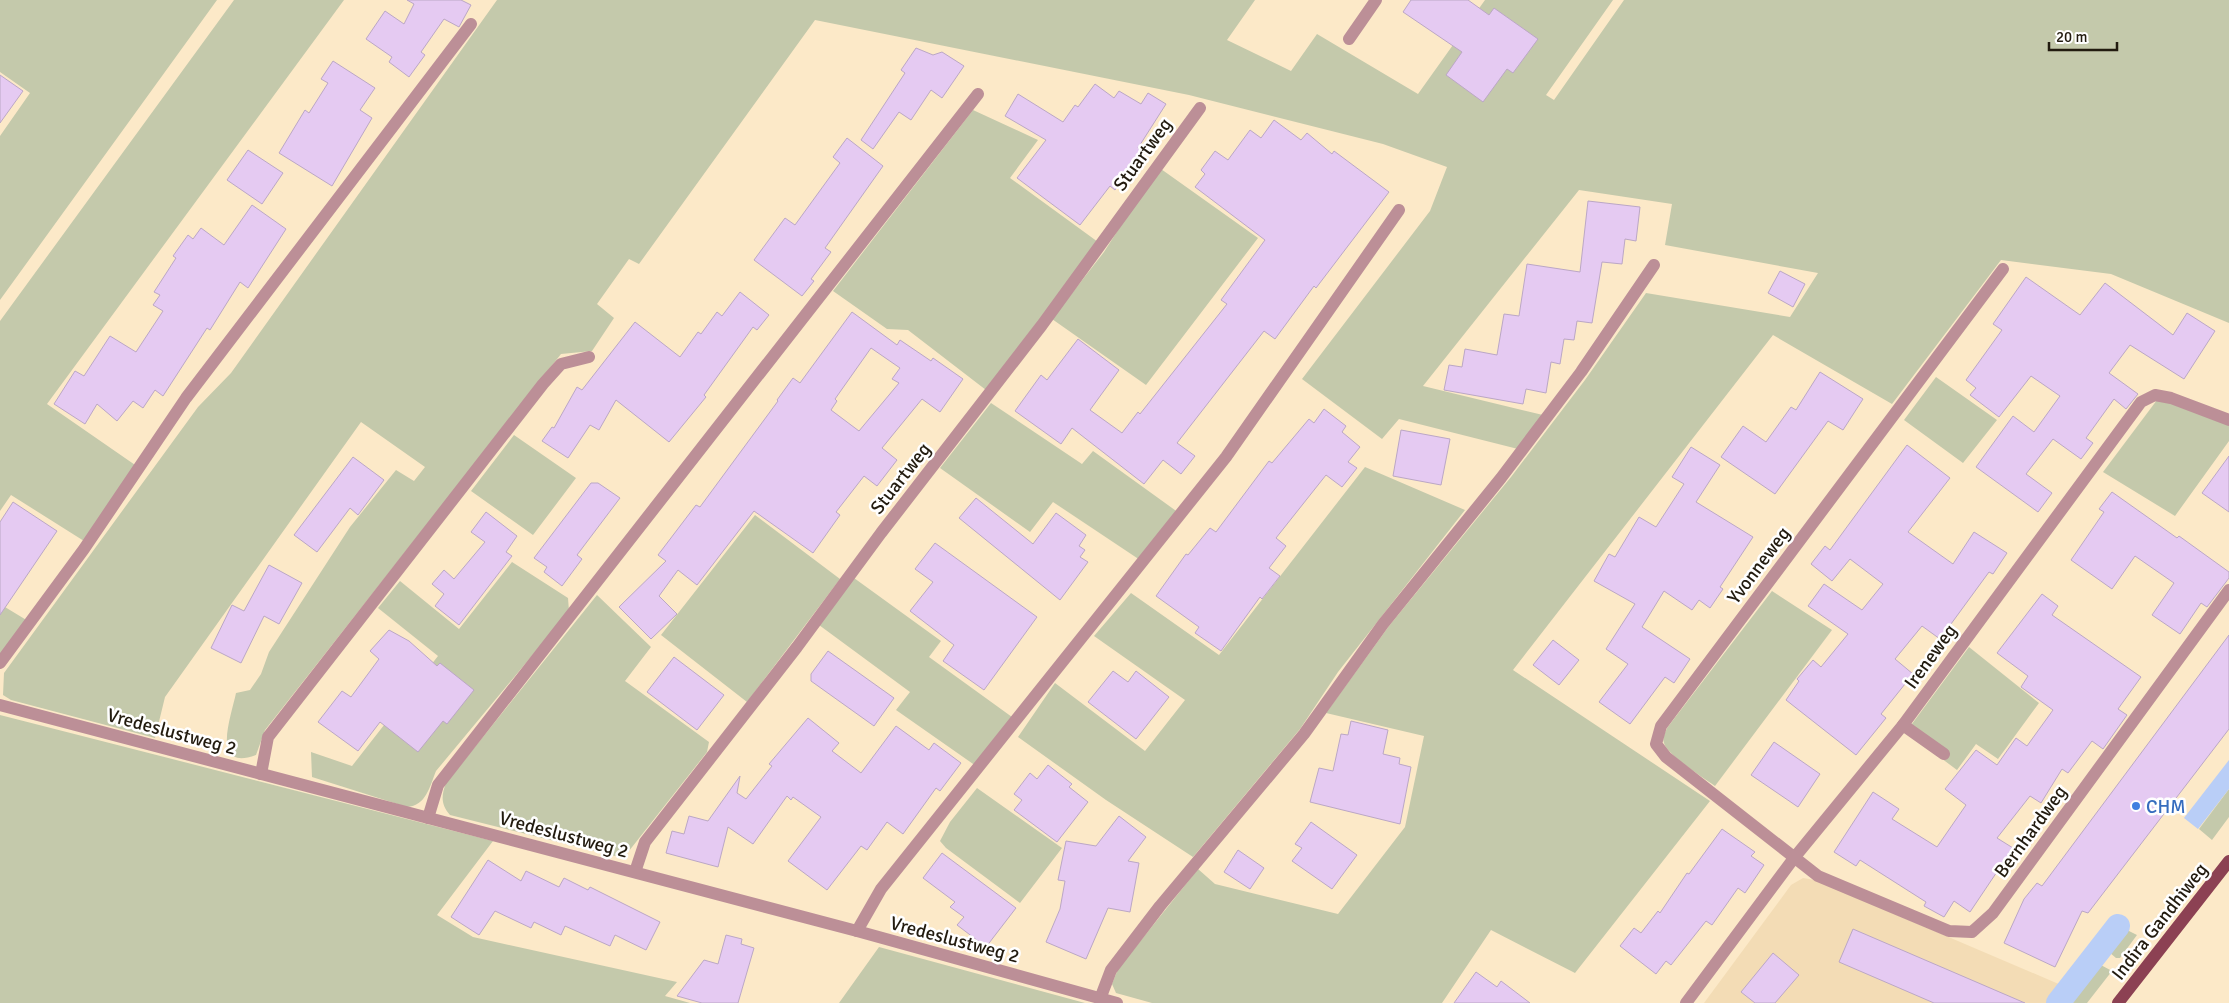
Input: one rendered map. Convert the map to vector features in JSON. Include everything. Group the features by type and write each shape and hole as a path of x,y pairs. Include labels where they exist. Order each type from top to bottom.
{"main road":[{"name":"Indira Gandhiweg","path":"2118,1003 2229,862"}],"street":[{"path":"1350,39 1376,0"},
{"path":"0,663 84,549 186,398 471,24"},
{"path":"428,818 438,785 978,94"},
{"name":"Stuartweg","path":"635,872 645,842 797,647 881,533 1100,248 1135,195 1200,108"},
{"path":"856,931 881,889 911,850 1226,457 1399,210"},
{"path":"1100,999 1111,970 1116,963 1160,906 1304,734 1383,624 1501,478 1581,372 1654,266"},
{"name":"Yvonneweg","path":"1794,858 1782,846 1666,757 1656,744 1660,726 2003,269"},
{"path":"261,774 268,737 543,384 561,364 589,357"},
{"name":"Ireneweg","path":"1686,1003 1794,858 1903,725 2141,402 2155,395 2171,398 2229,420"},
{"name":"Bernhardweg","path":"1794,858 1818,876 1949,932 1972,932 1993,913 2229,590"},
{"name":"Vredeslustweg 2","path":"0,705 635,872 1117,1003"},
{"path":"1903,725 1944,754"}],"shaded area":[{"path":"1803,878 1815,880 2061,985 2047,1003 1704,1003 1791,885"}],"green space":[{"path":"0,0 217,0 0,300 0,136 30,93 0,72"},
{"path":"234,0 344,0 47,404 138,467 84,541 11,495 0,511 0,321"},
{"path":"497,0 1255,0 1227,40 1291,71 1317,34 1418,94 1485,0 1613,0 1546,95 1554,100 1624,0 2229,0 2229,323 2111,274 2001,260 1892,404 1773,335 1513,670 1710,801 1575,973 1491,930 1442,1003 1152,1003 1116,993 1112,984 1118,969 1198,869 1215,884 1338,914 1405,827 1424,736 1326,713 1389,626 1511,477 1585,380 1646,293 1790,317 1818,273 1665,245 1672,204 1579,190 1423,386 1543,415 1518,449 1399,419 1382,439 1302,379 1430,211 1447,167 1383,144 1189,95 815,20 639,264 629,259 597,304 614,318 592,351 561,354 265,730 256,755 242,758 233,756 228,749 228,728 236,693 250,690 261,674 269,652 350,527 396,470 414,481 425,467 361,422 165,697 155,738 11,700 3,695 4,673 198,407 231,373"},
{"path":"973,110 1038,140 1010,178 1098,242 986,390 908,330 887,329 833,291"},
{"path":"1161,169 1258,238 1146,385 1052,319 1104,252 1136,202"},
{"path":"1936,377 1997,420 1963,463 1904,420"},
{"path":"2157,400 2182,404 2229,425 2229,441 2175,516 2103,472"},
{"path":"991,403 1082,464 1093,451 1179,513 1140,560 1053,502 1030,532 940,468"},
{"path":"514,435 576,478 533,535 471,491"},
{"path":"1365,467 1465,510 1338,672 1300,729 1193,857 1106,800 1018,737 1055,683 1145,751 1185,700 1094,636 1131,593 1219,655"},
{"path":"755,515 840,579 747,702 661,635"},
{"path":"512,562 568,598 569,611 436,771 423,799 413,806 407,807 312,777 311,752 352,766 438,656 378,608 400,581 459,629"},
{"path":"854,578 941,641 929,657 1012,717 976,766 896,710 910,692 819,625"},
{"path":"1772,591 1832,630 1715,786 1672,754 1664,743 1664,735 1667,728"},
{"path":"597,595 651,647 625,681 709,742 707,752 625,856 615,856 450,815 445,808 443,800 446,783"},
{"path":"0,604 28,621 0,659"},
{"path":"1969,647 2039,703 1998,759 1976,744 1957,770 1906,732"},
{"path":"0,715 493,841 437,915 473,937 677,982 665,996 690,1003 0,1003"},
{"path":"977,788 1062,848 1020,903 946,848 940,841 950,822"},
{"path":"2229,789 2229,817 2212,840 2199,829"},
{"path":"2125,929 2137,935 2120,958 2116,958 2109,952"},
{"path":"879,947 1085,1003 839,1003"},
{"path":"2099,964 2112,971 2087,1003 2069,1003"}],"water":[{"path":"2229,760 2229,789 2198,829 2184,818"},
{"path":"2110,919 2125,929 2109,952 2094,942"},
{"path":"2087,957 2099,964 2069,1003 2047,1003"}],"building":[{"path":"407,0 461,0 471,5 459,27 444,19 421,52 425,55 409,77 389,62 392,57 366,39 385,11 404,24 414,4"},
{"path":"1411,0 1468,0 1489,15 1494,8 1538,39 1513,73 1507,69 1483,102 1446,75 1462,52 1403,12"},
{"path":"916,48 933,55 942,52 964,66 942,98 931,90 911,120 899,112 873,149 861,140 905,73 901,70"},
{"path":"333,61 375,88 360,110 372,118 332,186 279,153 305,110 309,113 328,83 321,79"},
{"path":"0,75 23,91 0,123"},
{"path":"1095,84 1114,98 1119,91 1141,104 1148,93 1166,104 1138,148 1142,150 1115,190 1110,186 1080,225 1017,178 1046,140 1005,116 1018,94 1063,122 1075,105 1078,107"},
{"path":"1274,120 1301,140 1307,133 1332,154 1334,151 1389,192 1316,288 1314,286 1275,339 1264,331 1177,443 1195,456 1181,474 1163,460 1144,484 1072,428 1061,444 1015,411 1041,375 1047,380 1078,339 1119,370 1090,410 1122,433 1138,412 1140,414 1227,304 1221,300 1265,240 1195,187 1205,174 1201,170 1215,151 1228,160 1250,130 1261,138"},
{"path":"847,138 883,166 825,248 831,252 811,279 814,281 802,296 754,260 785,218 795,225 840,163 833,157"},
{"path":"248,150 283,173 262,204 227,180"},
{"path":"1588,201 1640,207 1636,241 1625,239 1622,264 1602,262 1592,323 1577,321 1574,340 1564,339 1560,364 1551,362 1546,393 1526,389 1523,404 1444,390 1449,365 1462,367 1465,349 1497,355 1504,314 1519,316 1527,264 1580,272"},
{"path":"252,205 286,229 248,288 240,282 210,330 207,328 163,396 155,390 143,408 133,401 117,421 97,404 85,424 54,404 75,371 84,376 110,336 136,352 163,311 153,305 160,295 154,292 176,258 173,256 188,235 193,239 201,228 224,245"},
{"path":"1780,271 1805,284 1793,307 1768,293"},
{"path":"2026,277 2080,315 2105,283 2173,335 2187,313 2215,331 2184,379 2130,345 2109,373 2138,394 2126,409 2114,399 2086,438 2093,443 2081,459 2053,439 2026,474 2052,493 2038,512 1976,467 2013,416 2034,432 2060,396 2031,376 1999,417 1970,395 1976,388 1966,380 2002,330 1993,324"},
{"path":"740,292 769,315 757,330 753,327 704,395 706,397 669,442 616,400 599,430 590,425 568,458 542,441 552,427 554,428 577,387 582,390 635,322 680,357 698,332 701,334 717,312 722,316"},
{"path":"852,312 897,345 900,340 931,361 933,358 963,379 940,412 922,399 882,448 897,460 877,486 864,476 836,512 840,515 813,553 754,511 697,585 678,570 659,596 677,614 651,639 619,607 666,561 658,555 696,505 700,507 793,378 800,383","holes":["871,348 900,368 892,379 899,383 859,431 831,410 837,401 835,399"]},
{"path":"1820,372 1863,399 1843,430 1828,421 1775,494 1721,457 1743,426 1766,442 1791,407 1796,410"},
{"path":"1324,409 1346,426 1342,432 1360,447 1348,462 1357,468 1342,487 1326,475 1276,538 1286,546 1269,568 1280,576 1262,599 1260,597 1221,651 1195,633 1199,627 1156,596 1186,554 1188,555 1210,528 1216,532 1269,461 1272,463 1309,419 1314,423"},
{"path":"1401,430 1450,439 1441,485 1393,476"},
{"path":"1907,445 1950,478 1908,532 1953,564 1974,532 2007,553 1993,574 1989,572 1940,639 1922,626 1895,659 1913,674 1881,714 1886,718 1856,755 1786,700 1799,681 1797,679 1813,660 1821,667 1848,634 1808,606 1824,584 1862,610 1883,584 1850,559 1832,581 1811,564 1825,546 1830,550"},
{"path":"1691,447 1720,465 1696,502 1753,537 1720,587 1723,589 1710,608 1699,600 1692,610 1664,591 1642,627 1690,659 1674,683 1665,677 1630,724 1599,702 1628,664 1606,649 1635,604 1594,581 1609,554 1615,557 1639,517 1656,527 1684,484 1672,477"},
{"path":"2229,456 2229,512 2202,493"},
{"path":"353,457 384,480 358,515 350,508 317,552 294,535"},
{"path":"591,483 598,483 620,498 577,555 582,559 562,586 544,572 547,567 534,558"},
{"path":"2112,492 2229,572 2229,578 2207,607 2201,603 2180,634 2152,615 2174,583 2135,556 2112,589 2071,560 2104,512 2099,509"},
{"path":"976,498 1033,544 1056,513 1086,535 1079,546 1085,550 1080,557 1088,562 1060,600 959,518"},
{"path":"13,502 57,531 0,615 0,522"},
{"path":"486,512 517,536 506,552 512,556 459,625 435,606 444,594 432,584 444,570 454,579 485,542 471,532"},
{"path":"935,543 1037,617 984,690 943,661 954,645 910,611 933,582 915,569"},
{"path":"269,565 302,583 279,624 264,616 241,663 211,648 232,605 244,611"},
{"path":"2042,594 2058,606 2052,615 2141,677 2118,709 2127,715 2103,749 2092,741 2068,773 2062,769 2041,803 2030,796 1997,838 2013,848 1970,912 1954,901 1944,917 1924,906 1926,902 1860,860 1856,866 1834,852 1873,792 1899,809 1892,819 1937,847 1966,805 1945,789 1976,750 1997,765 2016,738 2027,746 2053,710 2021,687 2028,676 1997,653"},
{"path":"389,630 409,641 437,666 440,663 474,690 447,724 443,721 418,752 380,722 358,751 318,722 342,691 351,697 379,659 370,651"},
{"name":"CHM","path":"2229,635 2229,729 2088,913 2082,911 2055,967 2004,943 2024,899 2037,883 2042,886"},
{"path":"1553,640 1579,660 1559,685 1533,665"},
{"path":"828,651 894,698 874,726 811,681 811,674"},
{"path":"674,657 724,695 697,730 647,692"},
{"path":"1113,671 1128,682 1136,671 1169,697 1136,739 1088,702"},
{"path":"808,718 839,743 832,751 861,773 896,726 929,750 934,743 961,763 940,791 936,788 903,834 887,822 867,850 861,846 827,890 788,861 821,817 793,797 791,800 787,796 753,844 728,827 718,867 666,853 672,831 684,834 689,816 708,821 740,776 737,793 746,799 772,766 769,764"},
{"path":"1351,721 1388,730 1383,754 1400,758 1399,764 1411,767 1400,824 1310,802 1319,768 1333,771 1341,734 1348,735"},
{"path":"1774,742 1820,774 1798,807 1751,775"},
{"path":"1048,765 1072,784 1069,787 1088,802 1057,842 1014,810 1022,800 1014,794 1030,773 1037,779"},
{"path":"1119,816 1146,837 1128,861 1139,863 1130,912 1108,908 1086,959 1046,942 1060,909 1065,881 1058,880 1066,841 1096,846"},
{"path":"1311,822 1357,855 1332,889 1292,861 1302,848 1295,844"},
{"path":"1722,829 1755,852 1751,856 1764,865 1745,893 1738,888 1712,925 1706,921 1671,965 1666,961 1656,974 1620,946 1634,928 1641,933 1658,911 1660,913 1687,873 1689,874"},
{"path":"1238,850 1264,868 1250,889 1224,872"},
{"path":"942,853 1016,908 986,947 957,925 964,917 950,907 955,902 923,878"},
{"path":"488,860 521,881 526,871 559,887 564,878 588,890 590,887 660,922 646,950 615,935 610,946 565,926 561,935 534,922 531,928 495,911 479,935 451,917"},
{"path":"1853,929 2025,1003 1934,1003 1839,962"},
{"path":"726,935 742,939 741,944 754,948 738,1003 702,1003 677,996 704,960 718,964"},
{"path":"1773,953 1799,975 1775,1003 1755,1003 1741,992"},
{"path":"1476,972 1497,987 1501,981 1530,1003 1454,1003"}],"waterway":[{"path":"2058,1003 2118,926"}],"place":[{"name":"CHM","path":"2136,806"}]}
